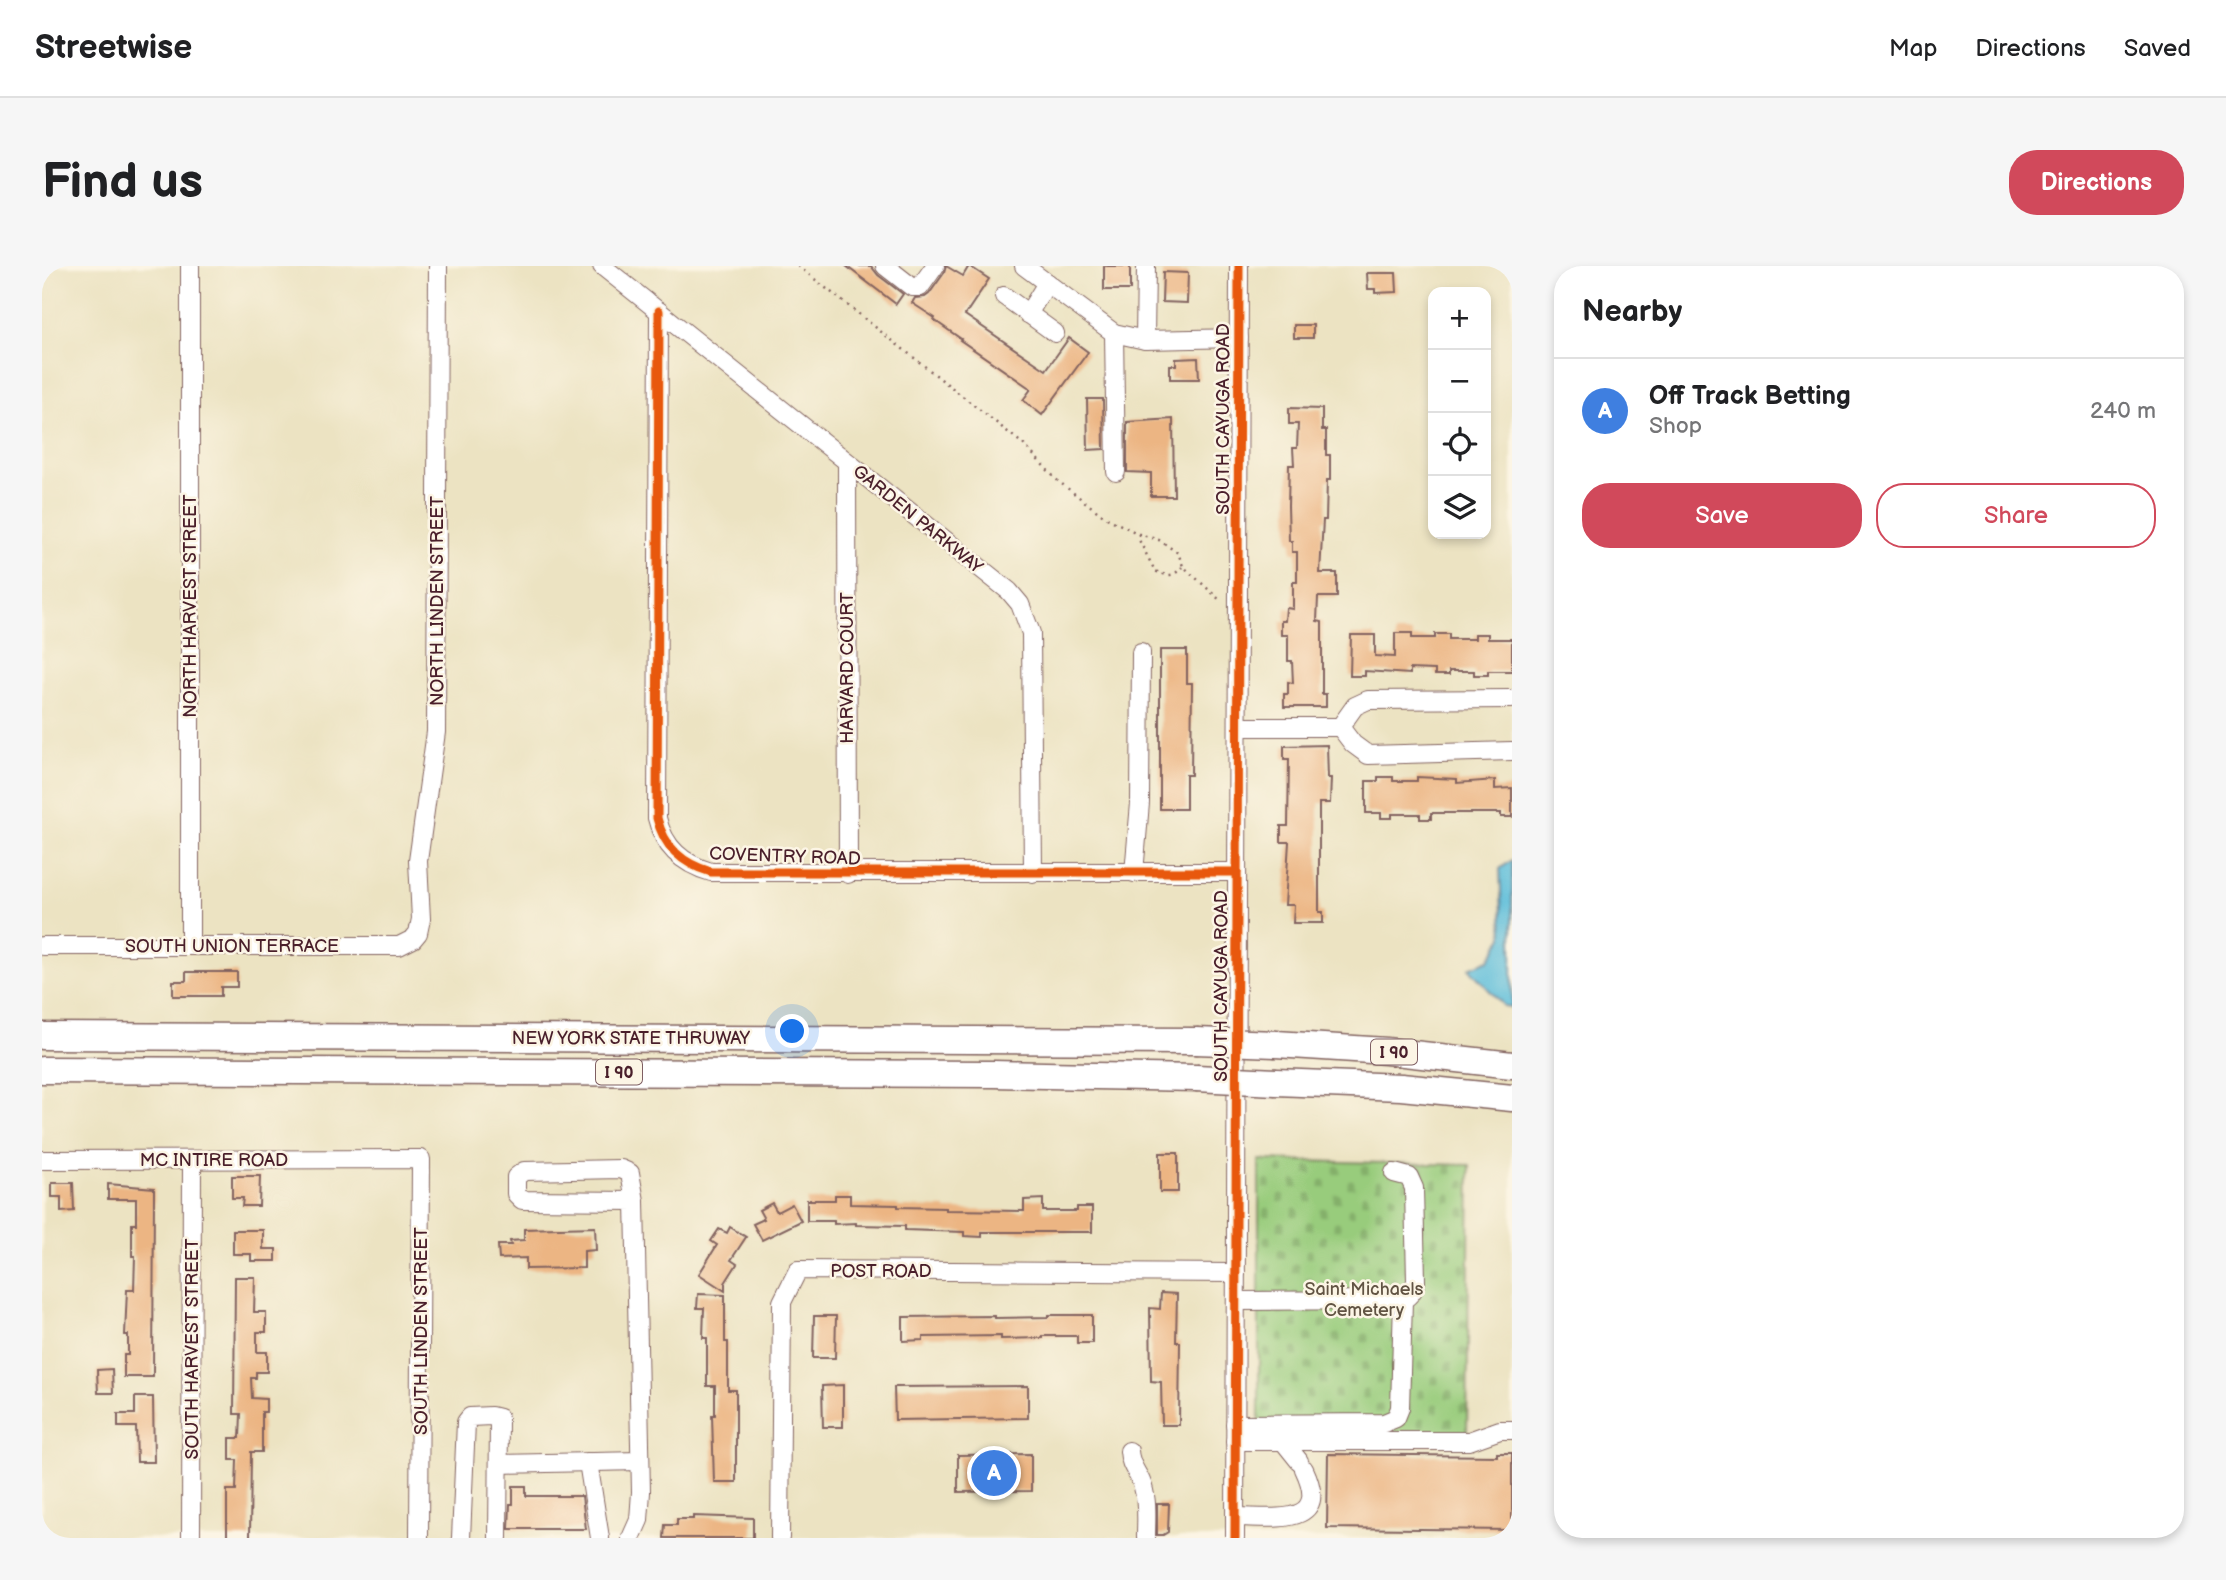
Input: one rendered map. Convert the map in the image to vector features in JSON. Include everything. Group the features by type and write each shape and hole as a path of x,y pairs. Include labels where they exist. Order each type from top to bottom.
{"highway":[{"name":"NEW YORK STATE THRUWAY","path":"42,1036 1196,1041 1385,1051 1512,1065"},
{"name":"NEW YORK STATE THRUWAY","path":"42,1070 981,1074 1401,1087 1512,1098"}],"street":[{"name":"NORTH HARVEST STREET","path":"190,266 190,946"},
{"name":"NORTH LINDEN STREET","path":"418,933 421,919 418,861 436,732 438,266"},
{"name":"GARDEN PARKWAY","path":"602,266 1009,591 1020,604 1027,617 1032,648 1033,873"},
{"path":"885,266 912,287 920,287 935,266"},
{"path":"1024,266 1114,332 1145,341 1239,338"},
{"path":"1145,341 1146,266"},
{"name":"SOUTH CAYUGA ROAD","path":"1235,1538 1239,266"},
{"path":"1028,314 1047,283"},
{"path":"1004,296 1055,333"},
{"name":"COVENTRY ROAD","path":"659,311 657,818 665,841 683,860 711,872 1237,872"},
{"path":"1114,332 1116,472"},
{"name":"HARVARD COURT","path":"847,462 848,874"},
{"path":"1134,873 1140,803 1141,652"},
{"path":"1340,727 1355,706 1368,700 1512,699"},
{"path":"1238,727 1340,727"},
{"path":"1340,727 1353,744 1368,755 1512,751"},
{"name":"SOUTH UNION TERRACE","path":"42,946 399,946 413,939 418,933"},
{"name":"MC INTIRE ROAD","path":"42,1160 385,1159"},
{"name":"SOUTH LINDEN STREET","path":"385,1159 421,1159 419,1538"},
{"name":"SOUTH HARVEST STREET","path":"191,1538 192,1160"},
{"path":"631,1538 639,1520 641,1492 635,1201 630,1173 621,1170 524,1171 516,1177 516,1194 522,1200 635,1201"},
{"path":"1236,1301 1402,1300 1414,1291 1414,1188 1409,1177 1394,1173"},
{"name":"POST ROAD","path":"780,1538 782,1302 798,1270 1236,1273"},
{"path":"1235,1432 1384,1423 1396,1418 1400,1408 1402,1300"},
{"path":"461,1538 466,1422 470,1417 491,1416 499,1418 498,1538"},
{"path":"1235,1432 1283,1441 1469,1441 1500,1430 1512,1430"},
{"path":"1235,1517 1293,1516 1305,1510 1312,1499 1313,1487 1302,1465 1283,1441"},
{"path":"1129,1451 1130,1464 1142,1482 1146,1497 1146,1538"},
{"path":"499,1464 640,1461"},
{"path":"588,1462 600,1538"}],"path":[{"path":"798,266 1023,444 1058,481 1105,517 1139,534 1159,540 1178,553 1182,566 1238,616"},
{"path":"1139,534 1139,540 1155,571 1168,576 1176,574 1182,566"}],"green space":[{"name":"Saint Michaels Cemetery","path":"1259,1160 1470,1165 1467,1433 1259,1433"}],"water":[{"path":"1512,860 1512,1007 1504,1006 1469,968 1489,960 1503,937 1500,869"}],"building":[{"path":"846,266 871,266 878,275 903,294 896,304"},
{"path":"946,266 963,276 969,266 989,279 965,315 1046,370 1069,338 1088,352 1042,415 1023,400 1031,389 912,303 915,298 929,294"},
{"path":"1104,266 1130,266 1130,290 1104,290"},
{"path":"1163,272 1188,273 1187,303 1162,302"},
{"path":"1367,273 1396,273 1397,292 1375,293 1375,289 1368,289"},
{"path":"1294,325 1313,325 1313,338 1294,338"},
{"path":"1198,358 1199,379 1170,379 1170,365 1176,365 1176,359"},
{"path":"1087,399 1103,399 1104,449 1088,450"},
{"path":"1289,408 1322,409 1322,430 1326,430 1326,455 1330,455 1330,480 1327,480 1320,573 1337,573 1337,597 1318,597 1317,621 1322,622 1322,694 1326,694 1326,707 1284,707 1288,682 1293,683 1292,661 1288,661 1288,635 1281,635 1281,621 1285,621 1286,608 1293,609 1293,582 1297,582 1297,552 1292,552 1292,541 1289,541 1288,506 1289,465 1294,465 1293,448 1297,448 1298,424 1289,424"},
{"path":"1173,419 1174,496 1151,496 1151,473 1127,472 1127,422"},
{"path":"1395,633 1412,633 1412,638 1435,638 1435,634 1449,634 1449,639 1475,639 1475,634 1488,634 1488,639 1512,639 1512,671 1488,671 1488,675 1474,675 1474,671 1449,671 1449,675 1435,675 1435,670 1410,669 1410,674 1365,671 1365,676 1350,676 1351,635 1375,635 1375,656 1395,657"},
{"path":"1160,650 1187,650 1187,683 1192,683 1191,775 1186,775 1186,809 1160,809"},
{"path":"1327,745 1328,778 1331,778 1330,803 1319,803 1319,912 1323,912 1323,923 1293,923 1294,905 1285,905 1289,842 1281,842 1281,826 1288,826 1289,759 1284,759 1284,746"},
{"path":"1378,777 1393,777 1393,781 1417,781 1417,777 1457,779 1457,783 1495,780 1495,789 1512,788 1512,817 1501,817 1501,813 1431,813 1431,819 1420,819 1420,814 1392,814 1392,818 1381,818 1381,813 1366,813 1366,781 1378,781"},
{"path":"186,972 237,972 237,987 221,987 221,996 173,996 173,981 186,981"},
{"path":"1160,1153 1178,1153 1178,1192 1160,1192"},
{"path":"232,1176 260,1176 259,1206 242,1206 243,1198 232,1198"},
{"path":"52,1183 73,1183 74,1211 61,1212 61,1197 52,1197"},
{"path":"108,1184 154,1188 153,1377 124,1377 124,1355 128,1355 128,1335 125,1335 127,1290 134,1290 132,1224 136,1224 136,1199 108,1199"},
{"path":"835,1195 850,1195 850,1204 946,1210 1024,1211 1024,1200 1043,1199 1043,1211 1077,1211 1077,1207 1092,1207 1092,1232 982,1232 982,1237 964,1236 964,1232 905,1230 905,1226 807,1221 807,1200 835,1200"},
{"path":"772,1203 777,1212 792,1204 801,1221 762,1240 753,1224 764,1219 759,1210"},
{"path":"595,1227 596,1250 584,1251 584,1268 526,1269 526,1258 499,1259 498,1245 511,1245 510,1241 524,1240 524,1229"},
{"path":"730,1227 746,1237 731,1260 737,1264 725,1283 725,1291 699,1274 717,1245 711,1241 719,1229 727,1233"},
{"path":"233,1230 263,1230 263,1249 276,1249 276,1261 251,1261 251,1254 233,1254"},
{"path":"235,1277 255,1277 254,1312 266,1312 266,1332 257,1332 257,1352 267,1352 267,1372 256,1372 256,1378 251,1378 252,1398 266,1399 266,1412 262,1412 262,1452 251,1452 250,1538 227,1538 227,1490 236,1490 237,1460 230,1460 230,1438 240,1438 241,1414 234,1414"},
{"path":"1161,1293 1177,1294 1176,1342 1180,1342 1179,1425 1162,1425 1161,1382 1151,1381 1150,1308 1160,1309"},
{"path":"698,1294 725,1295 728,1390 736,1390 736,1482 714,1482 712,1415 715,1415 715,1386 707,1386 707,1338 703,1338 704,1308 697,1308"},
{"path":"1092,1315 1092,1343 1077,1343 1077,1336 1001,1339 1001,1336 923,1337 923,1340 903,1341 903,1317 995,1318"},
{"path":"814,1316 836,1316 835,1358 813,1358"},
{"path":"112,1369 113,1393 98,1393 97,1370"},
{"path":"843,1385 843,1427 823,1427 822,1386"},
{"path":"1028,1386 1028,1418 895,1420 894,1387"},
{"path":"135,1397 153,1397 154,1462 137,1462 136,1427 118,1427 118,1414 135,1414"},
{"path":"1497,1453 1512,1453 1512,1530 1327,1528 1328,1454 1497,1456"},
{"path":"1031,1454 1031,1491 958,1492 958,1455"},
{"path":"513,1486 526,1486 526,1496 582,1496 586,1529 509,1529"},
{"path":"1157,1504 1169,1504 1168,1532 1163,1535 1157,1535"},
{"path":"693,1516 753,1518 753,1538 664,1538 665,1525 677,1525 677,1519 693,1519"}],"cycle path":[{"path":"1235,1538 1239,266"},
{"path":"659,311 657,818 664,838 676,853 701,869 711,872 1237,872"}],"place":[{"name":"Off Track Betting","path":"994,1473"}]}
